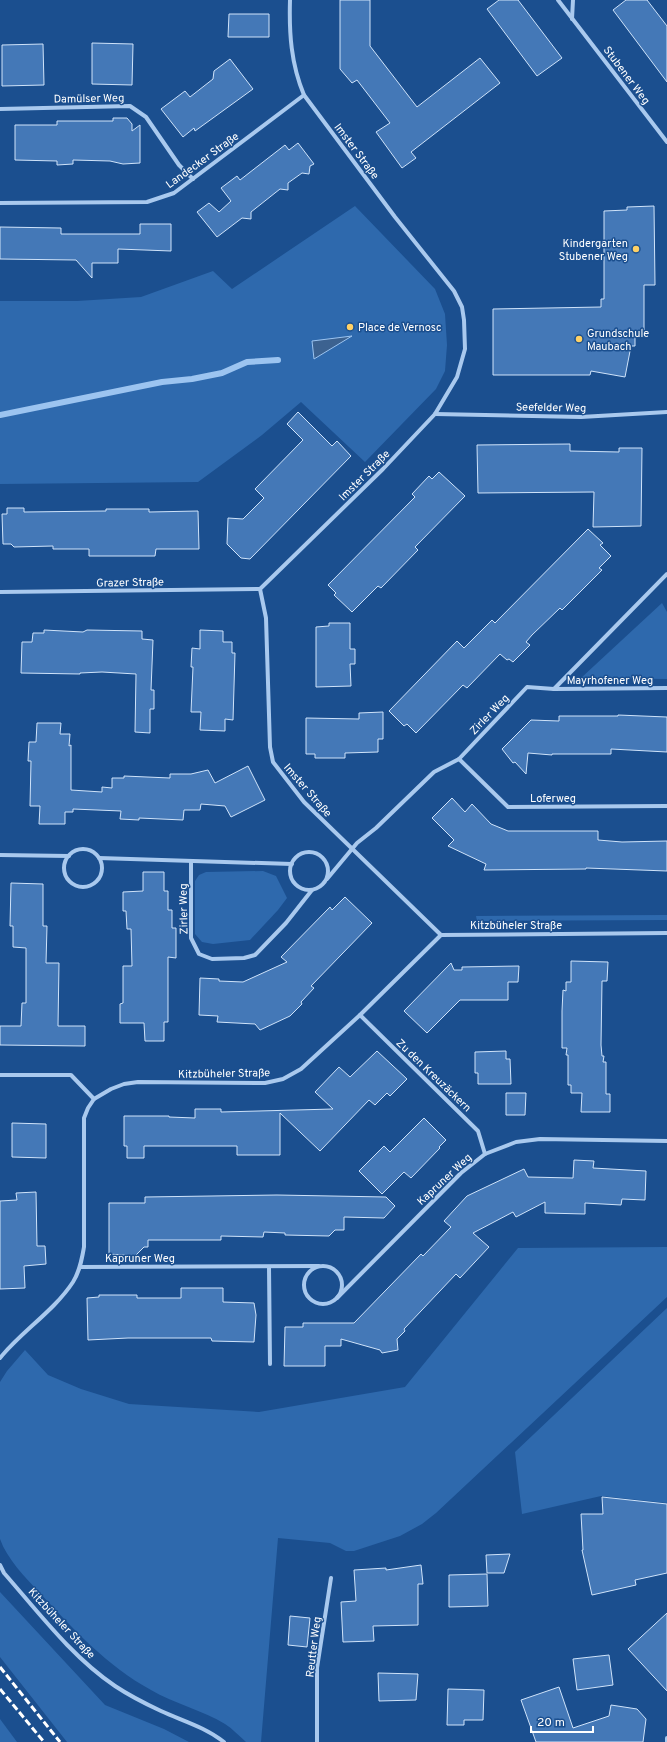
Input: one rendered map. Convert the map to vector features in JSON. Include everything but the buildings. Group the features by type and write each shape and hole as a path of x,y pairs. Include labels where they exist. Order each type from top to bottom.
{"street":[{"name":"Imster Straße","path":"290,0 289,25 293,61 297,78 304,95 395,217 454,291 462,307 465,349 457,377 436,414 383,469 260,589 266,618 270,747 273,762 304,802 441,935"},
{"name":"Stubener Weg","path":"558,0 667,142"},
{"path":"572,19 573,0"},
{"name":"Landecker Straße","path":"0,203 147,202 174,193 304,95"},
{"name":"Damülser Weg","path":"0,110 130,106 146,117 179,164 193,179"},
{"name":"Seefelder Weg","path":"436,414 581,417 667,412"},
{"path":"554,689 667,574"},
{"name":"Grazer Straße","path":"0,592 260,589"},
{"name":"Zirler Weg","path":"327,879 352,850 434,772 459,760 527,687 554,689"},
{"name":"Mayrhofener Weg","path":"554,689 667,688"},
{"name":"Loferweg","path":"459,760 508,807 667,806"},
{"path":"86,850 96,854 102,865 101,876 92,885 86,887 73,884 68,880 64,868 69,856 74,852 86,850"},
{"path":"306,853 317,854 322,858 328,868 327,879 318,888 305,890 294,883 290,871 292,864 300,855 306,853"},
{"path":"0,855 69,856"},
{"path":"99,858 292,864"},
{"name":"Zirler Weg","path":"191,862 191,938 199,954 212,959 244,958 255,955 286,923 312,890"},
{"name":"Kitzbüheler Straße","path":"94,1099 110,1089 138,1082 265,1083 283,1079 301,1069 360,1015 441,935 667,933"},
{"name":"Zu den Kreuzäckern","path":"360,1015 478,1131 485,1154"},
{"path":"0,1075 71,1075 94,1099 84,1118 84,1246 80,1267 74,1281 62,1296 0,1358"},
{"name":"Kapruner Weg","path":"337,1298 461,1173 485,1154 516,1142 540,1139 667,1140"},
{"path":"319,1266 331,1268 339,1276 342,1287 337,1298 326,1304 313,1301 305,1291 305,1278 309,1272 319,1266"},
{"name":"Kapruner Weg","path":"80,1267 319,1266"},
{"path":"269,1267 270,1364"},
{"name":"Kitzbüheler Straße","path":"0,1565 4,1573 47,1622 82,1660 93,1669 115,1686 138,1700 203,1728 224,1742"},
{"name":"Reutter Weg","path":"317,1742 318,1668 331,1578"}],"shaded area":[{"path":"355,206 435,289 445,314 447,345 445,371 436,389 365,462 301,402 262,435 198,482 0,484 0,301 77,301 141,297 213,271 232,289"},
{"path":"352,336 314,359 312,341"},
{"path":"662,603 667,612 667,679 581,678"},
{"path":"263,871 276,876 287,898 278,910 250,940 213,944 202,942 195,934 195,881 199,875 206,872"},
{"path":"667,915 667,920 477,921 476,916"},
{"path":"667,1247 667,1297 436,1513 422,1524 400,1536 354,1551 346,1551 330,1543 278,1538 261,1742 246,1742 233,1730 217,1719 160,1695 120,1670 91,1646 65,1620 22,1574 3,1546 0,1539 0,1382 7,1371 25,1350 48,1375 81,1389 129,1404 259,1412 405,1387 518,1248"},
{"path":"667,1308 667,1503 601,1496 522,1514 515,1452"},
{"path":"0,1592 105,1705 164,1729 189,1742 67,1742 0,1657"},
{"path":"0,1719 17,1742 0,1742"}],"waterway":[{"path":"0,415 162,382 192,379 222,373 247,362 278,360"}],"railway":[{"path":"0,1667 60,1742"},
{"path":"0,1689 44,1742"}],"place":[{"name":"Kindergarten Stubener Weg","path":"636,249"},
{"name":"Place de Vernosc","path":"350,327"},
{"name":"Grundschule Maubach","path":"579,339"}]}
